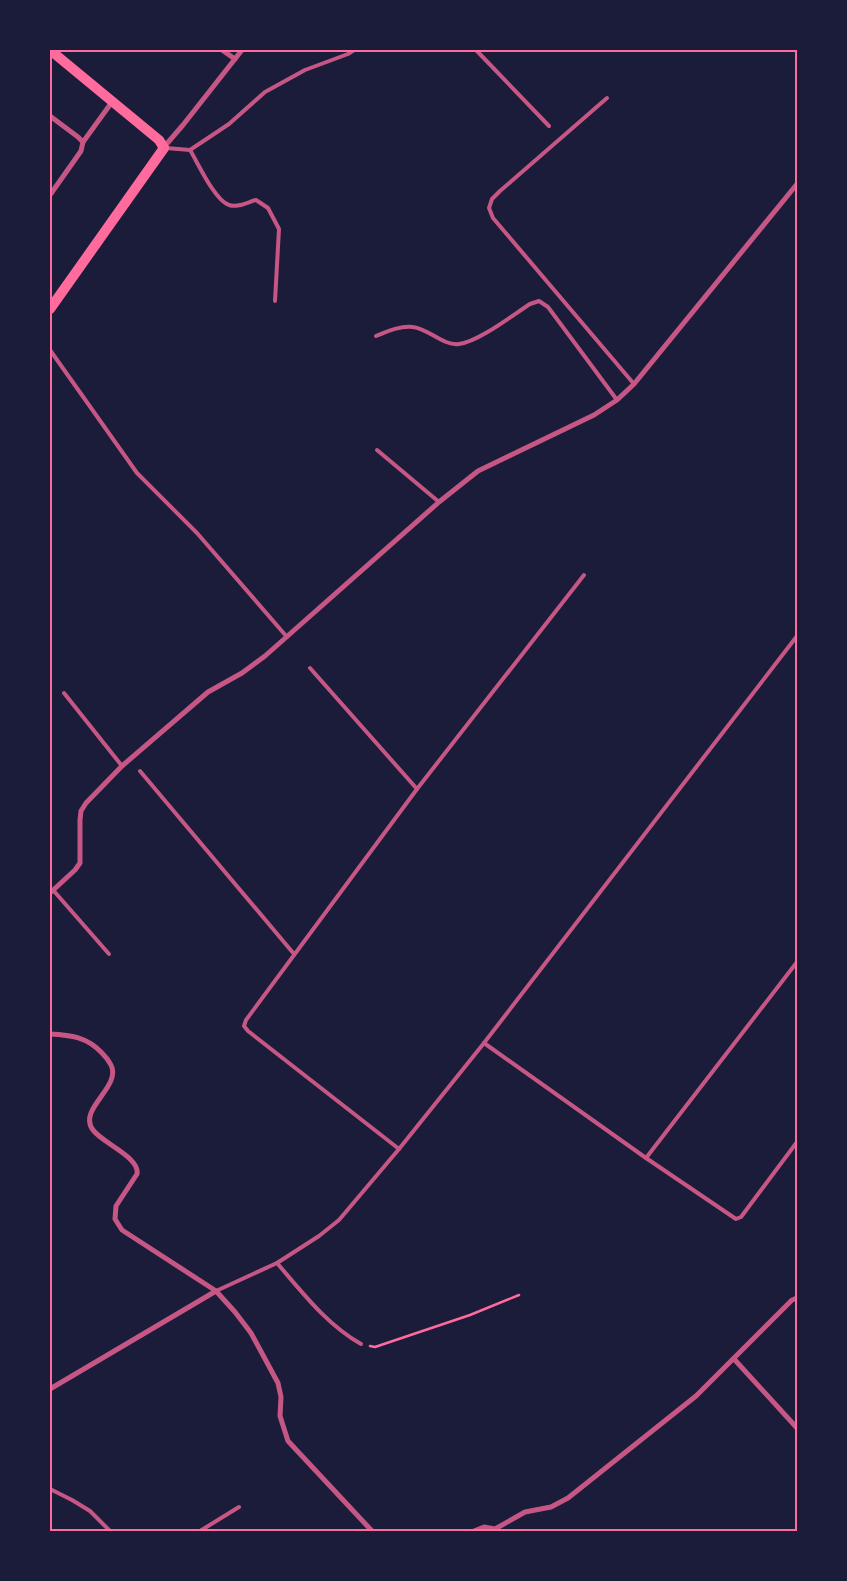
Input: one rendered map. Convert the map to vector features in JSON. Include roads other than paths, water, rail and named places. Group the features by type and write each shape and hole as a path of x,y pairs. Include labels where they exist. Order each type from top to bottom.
{"main road":[{"path":"50,50 159,140 164,148 50,308"}],"street":[{"path":"222,50 235,59"},
{"path":"164,148 242,50"},
{"path":"50,195 81,151 83,142 112,102"},
{"path":"50,116 83,142"},
{"path":"52,892 80,863 81,811 86,803 122,766 208,692 242,673 287,637 439,502 478,471 594,415 617,400 634,384 797,184"},
{"path":"50,1034 68,1035 87,1040 96,1046 112,1066 113,1074 110,1084 91,1113 90,1124 96,1134 135,1162 138,1170 116,1206 114,1219 122,1230 216,1291 235,1312 251,1333 278,1383 280,1416 288,1440 372,1531"},
{"path":"50,1389 216,1291"},
{"path":"474,1531 484,1527 495,1529 525,1512 560,1504 696,1396 792,1300 797,1298"},
{"path":"734,1359 797,1428"}],"lane":[{"path":"164,148 190,150 229,124 264,92 305,70 354,50"},
{"path":"476,50 549,126"},
{"path":"607,98 500,190 492,199 488,208 493,218 634,384"},
{"path":"190,150 219,200 229,205 239,205 256,200 268,208 278,230 275,301"},
{"path":"376,336 411,326 451,344 460,344 474,339 530,304 539,301 548,308 617,400"},
{"path":"50,350 137,472 197,533 287,637"},
{"path":"377,450 439,502"},
{"path":"399,1149 244,1026 246,1020 294,954 417,789 584,575"},
{"path":"216,1291 277,1263 319,1236 339,1220 484,1043 797,636"},
{"path":"310,668 417,789"},
{"path":"64,693 122,766"},
{"path":"140,771 294,954"},
{"path":"52,892 109,954"},
{"path":"646,1158 797,962"},
{"path":"484,1043 646,1158 736,1219 741,1217 797,1142"},
{"path":"277,1263 320,1312 350,1338 361,1344"},
{"path":"50,1489 90,1511 110,1531"},
{"path":"200,1531 239,1507"}]}
